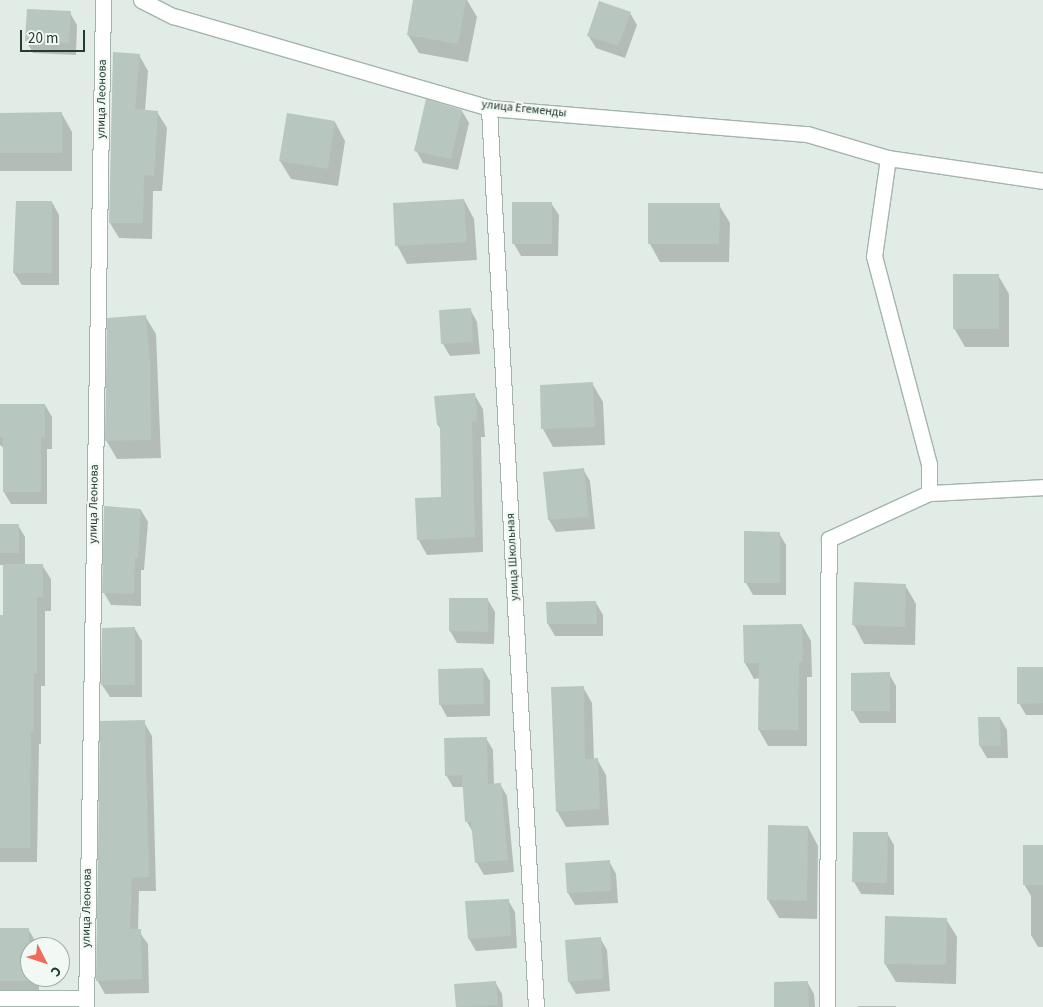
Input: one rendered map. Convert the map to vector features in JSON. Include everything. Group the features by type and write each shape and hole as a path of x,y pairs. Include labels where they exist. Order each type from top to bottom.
{"street":[{"name":"улица Леонова","path":"86,1002 103,0"},
{"name":"улица Егеменды","path":"141,0 173,16 489,108 806,134 888,158 1043,181"},
{"name":"улица Школьная","path":"489,108 536,1007"},
{"path":"888,158 874,256 929,464 929,493"},
{"path":"827,1007 829,539 929,493 1043,487"},
{"path":"0,998 86,1002"}],"building":[{"path":"413,0 466,0 458,44 407,35"},
{"path":"599,1 631,12 618,46 587,36"},
{"path":"27,9 71,11 69,43 25,41"},
{"path":"113,52 140,54 135,109 158,111 154,176 144,175 143,223 109,223"},
{"path":"426,99 462,110 451,159 414,151"},
{"path":"62,112 62,153 0,153 0,113"},
{"path":"287,113 335,121 328,169 279,161"},
{"path":"464,199 467,242 395,246 393,203"},
{"path":"16,201 52,201 52,273 13,273"},
{"path":"512,202 552,202 552,244 512,244"},
{"path":"648,203 720,203 719,244 648,244"},
{"path":"953,274 999,274 999,329 953,329"},
{"path":"471,308 473,342 441,344 439,310"},
{"path":"146,315 150,363 151,440 105,441 107,318"},
{"path":"593,382 595,427 541,429 540,385"},
{"path":"475,393 477,421 472,422 475,537 417,540 415,498 441,497 440,425 437,425 434,396"},
{"path":"0,404 45,404 45,437 41,437 41,492 3,492 3,437 0,437"},
{"path":"584,468 589,517 548,520 543,472"},
{"path":"104,506 141,509 138,558 135,558 134,594 102,593"},
{"path":"0,524 19,524 19,553 0,553"},
{"path":"744,531 780,532 780,583 744,583"},
{"path":"3,564 43,564 43,597 37,597 37,673 34,673 34,731 31,731 30,848 0,848 0,615 3,615"},
{"path":"854,582 906,584 905,627 852,625"},
{"path":"449,598 488,598 488,632 449,631"},
{"path":"596,601 597,624 547,624 546,602"},
{"path":"802,624 803,662 799,662 798,730 758,730 759,663 744,663 743,625"},
{"path":"135,627 135,685 101,685 102,628"},
{"path":"1017,667 1043,667 1043,703 1017,704"},
{"path":"483,668 484,704 439,705 438,669"},
{"path":"890,672 890,711 851,711 851,673"},
{"path":"584,686 585,759 598,758 600,809 556,812 551,687"},
{"path":"978,717 1000,717 1001,746 979,746"},
{"path":"145,720 149,877 132,878 130,929 141,929 142,979 96,981 100,721"},
{"path":"487,737 488,784 501,783 508,860 475,863 471,822 465,822 462,775 445,776 444,738"},
{"path":"768,825 808,826 807,901 767,900"},
{"path":"853,832 888,832 887,883 852,882"},
{"path":"1023,845 1043,845 1043,885 1023,885"},
{"path":"610,860 611,891 567,893 565,863"},
{"path":"509,899 511,936 468,939 465,901"},
{"path":"885,916 947,918 946,965 884,964"},
{"path":"0,928 29,928 29,937 20,937 20,981 0,981"},
{"path":"601,937 603,979 568,982 565,940"},
{"path":"496,981 498,1005 456,1007 454,984"},
{"path":"808,981 809,1007 774,1007 774,982"}]}
